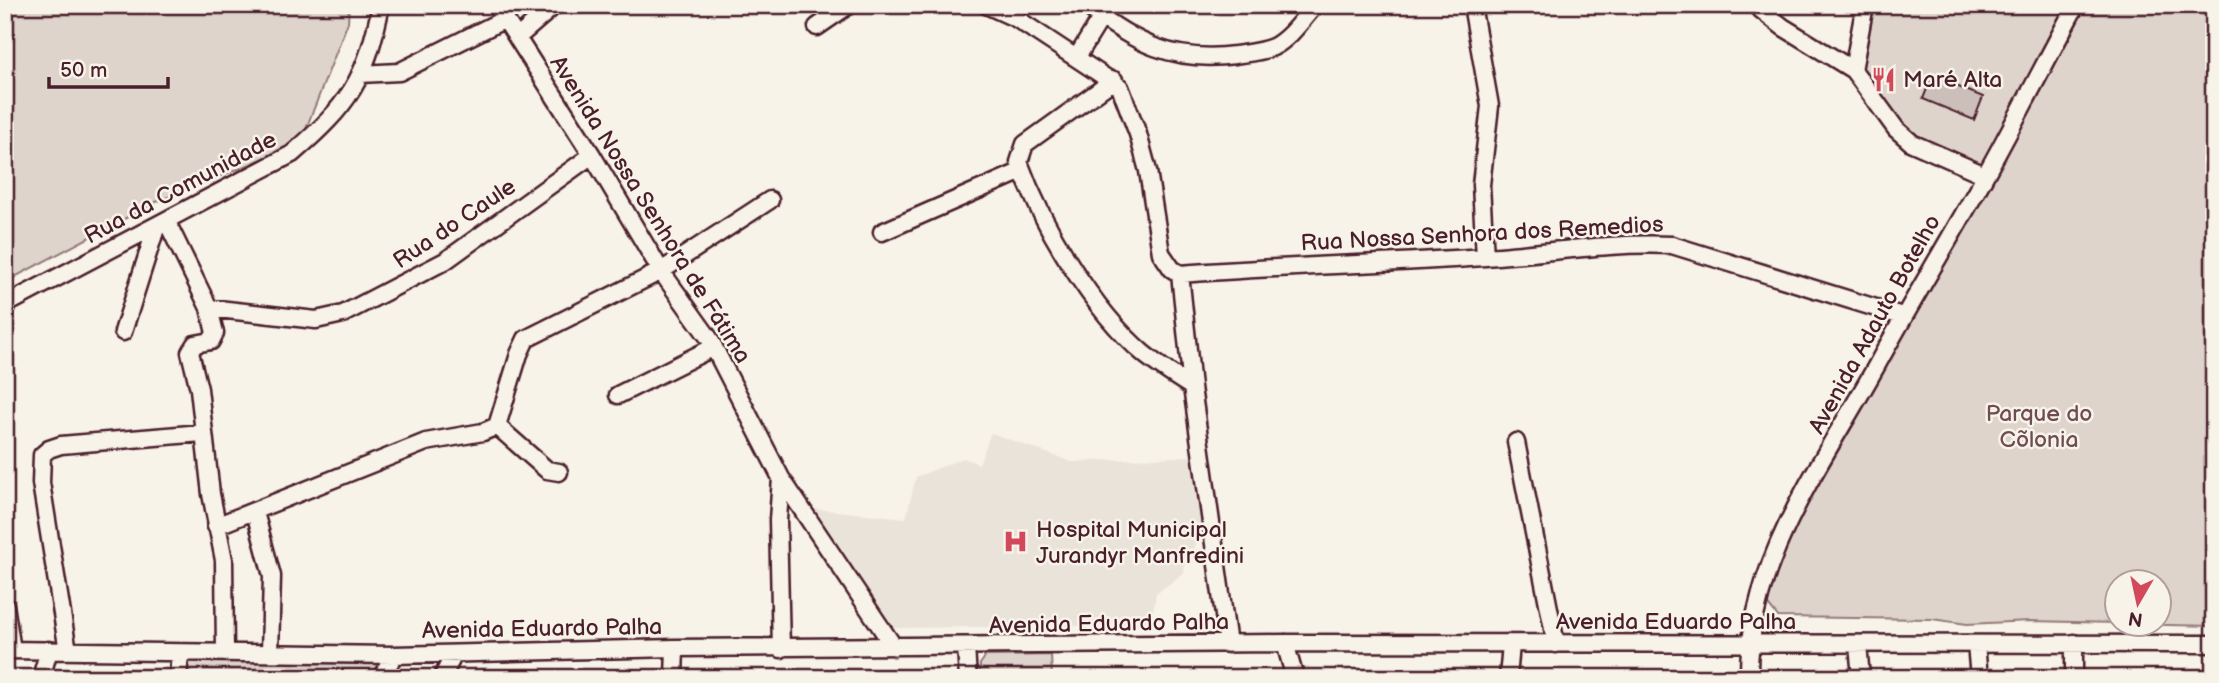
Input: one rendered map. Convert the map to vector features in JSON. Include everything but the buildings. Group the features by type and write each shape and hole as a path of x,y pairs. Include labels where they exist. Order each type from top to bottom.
{"street":[{"name":"Rua da Comunidade","path":"5,305 292,154 332,120 346,103 370,53 381,5"},
{"name":"Avenida Nossa Senhora de Fátima","path":"496,5 592,155 661,271 714,347 781,478 894,647"},
{"path":"518,37 555,5"},
{"path":"817,27 849,5"},
{"path":"986,5 1012,12 1114,80 1125,96 1138,134 1161,253 1172,269 1180,274 1192,387 1228,644"},
{"path":"1086,5 1105,11 1152,48 1185,56 1221,57 1272,48 1292,32 1315,5"},
{"path":"1472,5 1490,106 1481,185 1485,257"},
{"path":"1755,5 1783,27 1853,70 1896,129 1912,143 1985,175"},
{"path":"1853,70 1865,5"},
{"name":"Avenida Adauto Botelho","path":"1749,678 1749,643 1762,587 1778,542 1902,316 1985,175 2076,5"},
{"path":"1077,57 1105,11"},
{"path":"360,74 399,72 505,19"},
{"path":"1114,80 1026,144 1019,155 1022,171 1073,267 1109,319 1144,354 1192,387"},
{"name":"Rua do Caule","path":"209,309 316,320 343,314 445,261 592,155"},
{"path":"882,232 1022,171"},
{"path":"216,526 426,442 483,432 497,426 526,339 661,271 770,200"},
{"path":"161,225 209,309 215,337 195,344 190,352 199,389 202,433 226,581 225,653"},
{"path":"123,332 161,225"},
{"name":"Rua Nossa Senhora dos Remedios","path":"1180,274 1304,264 1485,257 1633,243 1672,245 1902,316"},
{"path":"618,395 714,347"},
{"path":"497,426 547,470 559,472"},
{"path":"68,651 41,483 42,455 61,445 202,433"},
{"path":"1516,442 1556,644"},
{"path":"781,478 778,520 781,649"},
{"path":"255,512 272,576 270,653"},
{"path":"5,605 9,650"},
{"path":"1285,643 1295,678"},
{"name":"Avenida Eduardo Palha","path":"9,650 394,655 676,648 1285,643 2214,644"},
{"path":"2074,643 2074,678"},
{"path":"1508,678 1511,644"},
{"path":"1858,644 1861,678"},
{"path":"1976,644 1979,678"},
{"path":"966,647 968,678"},
{"path":"674,678 676,648"},
{"path":"41,678 49,650"},
{"path":"178,678 180,653"},
{"path":"442,678 454,654"},
{"path":"381,678 394,655"}],"shaded area":[{"name":"Hospital Municipal Jurandyr Manfredini","path":"991,433 1072,462 1192,456 1202,530 1192,554 1185,557 1184,574 1156,593 1151,625 894,628 815,509 906,518 916,477 963,458 979,464"},
{"path":"865,669 940,669 943,678 855,678"}],"green space":[{"path":"5,5 349,5 348,22 300,144 156,202 9,280 5,269"},
{"path":"1868,5 2073,5 1984,173 1914,140 1854,71"},
{"name":"Parque do Cõlonia","path":"2077,5 2214,5 2214,626 2174,625 2174,568 2104,568 2104,623 2030,621 1967,624 1932,619 1778,617 1760,595 1784,541"},
{"path":"1051,655 1052,678 980,678 980,664 986,656"},
{"path":"185,659 384,661 376,678 182,678"}],"place":[{"name":"Maré Alta","path":"1883,79"},
{"name":"Hospital Municipal Jurandyr Manfredini","path":"1016,542"}]}
